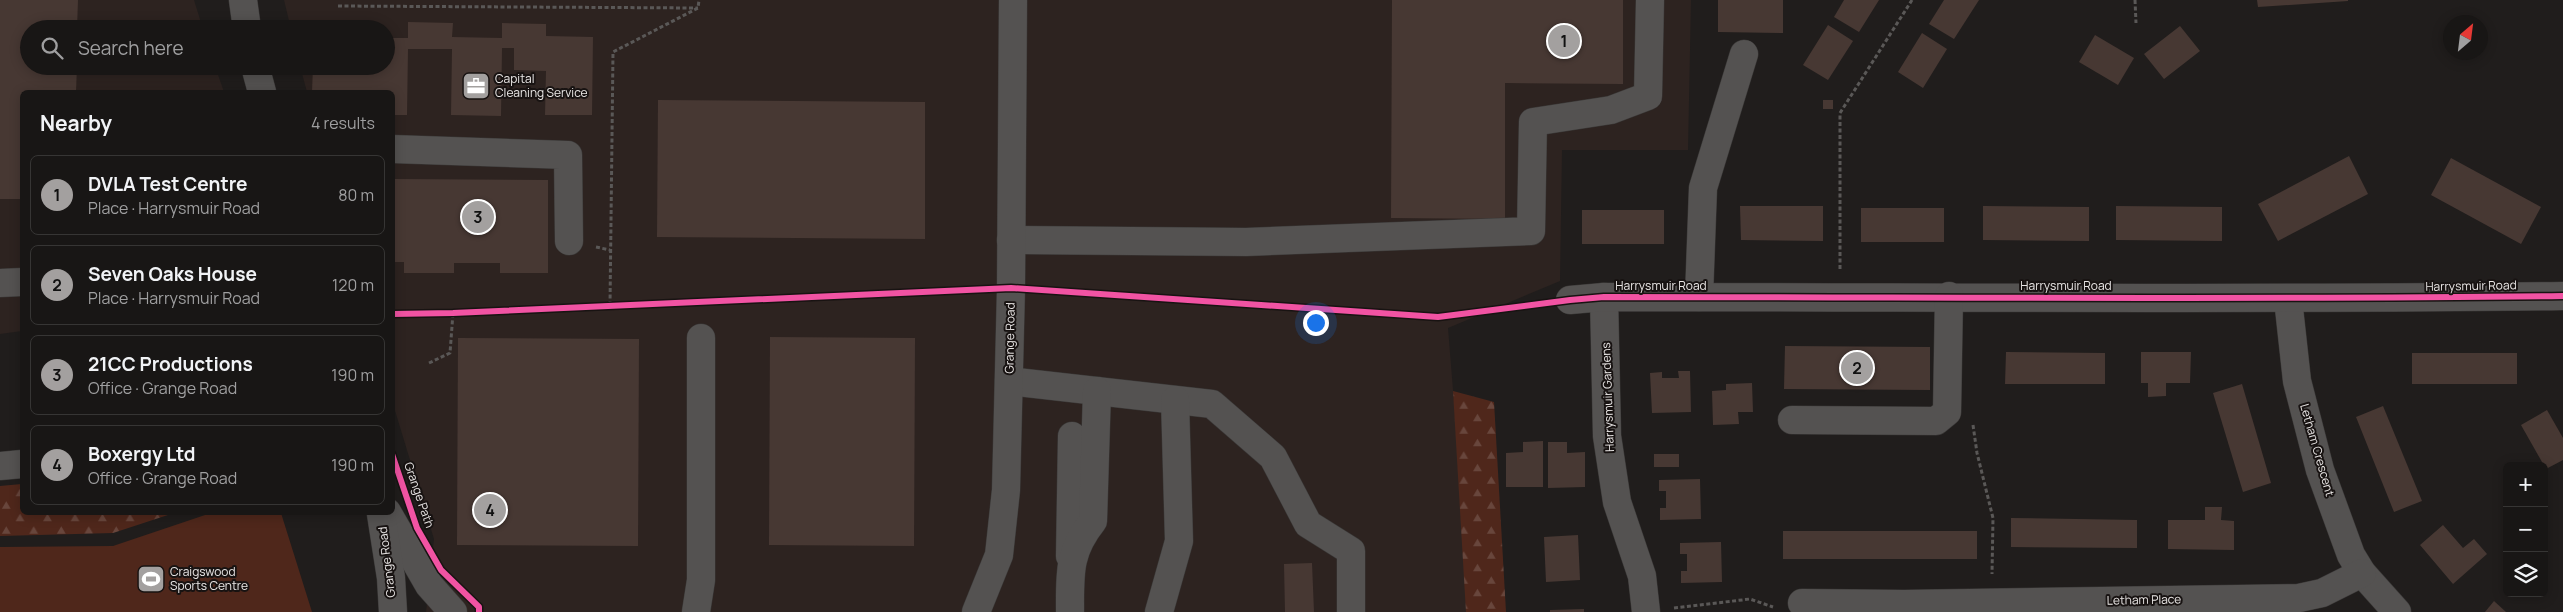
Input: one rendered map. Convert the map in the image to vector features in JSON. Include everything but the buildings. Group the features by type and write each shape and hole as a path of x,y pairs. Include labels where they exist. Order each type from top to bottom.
{"street":[{"path":"243,0 246,20"},
{"name":"Grange Road","path":"976,612 999,554 1006,490 1013,0"},
{"path":"1010,240 1246,242 1531,231 1533,122 1611,110 1648,96 1650,0"},
{"path":"1699,297 1703,188 1744,54"},
{"path":"258,75 262,90"},
{"path":"395,149 568,155 568,241"},
{"path":"0,283 20,282"},
{"path":"1792,420 1936,421 1947,412 1949,296"},
{"name":"Harrysmuir Road","path":"1570,300 1604,297 1949,296 2288,299 2563,296"},
{"name":"Harrysmuir Gardens","path":"1604,297 1607,436 1617,502 1642,576 1646,612"},
{"name":"Letham Crescent","path":"2288,299 2297,381 2320,470 2351,555 2362,573 2397,612"},
{"path":"696,612 701,580 702,338"},
{"path":"1009,381 1212,404 1273,458 1308,524 1351,551 1351,612"},
{"path":"1070,565 1080,536 1093,521 1097,391"},
{"path":"1159,612 1179,541 1175,400"},
{"path":"1070,612 1072,436"},
{"path":"0,466 20,464"},
{"name":"Grange Road","path":"381,515 391,578 393,612"},
{"name":"Grange Road","path":"389,515 429,585 453,612"},
{"name":"Letham Place","path":"1802,603 1905,608 1991,602 2299,598 2322,593 2362,573"}],"path":[{"path":"698,8 699,0"},
{"path":"1840,297 1840,113 1912,0"},
{"path":"2135,0 2136,23"},
{"path":"338,6 698,8"},
{"path":"610,305 613,52 698,8"},
{"path":"429,363 450,353 453,313"},
{"path":"1973,424 1977,453 1993,518 1991,602"},
{"path":"1646,612 1750,599 1784,611 1802,603"}],"shaded area":[{"path":"0,0 194,0 200,20 20,20 20,75 218,75 223,90 20,90 20,331 0,334"},
{"path":"284,0 1691,0 1688,150 1562,150 1560,281 1448,328 1471,612 426,612 434,539 395,411 395,90 306,90 302,75 395,75 395,20 289,20"}],"green space":[{"path":"1453,391 1494,402 1506,612 1466,612"},
{"path":"20,484 20,515 168,515 113,533 0,536 0,486"},
{"name":"Craigswood Sports Centre","path":"205,515 282,515 312,612 0,612 0,547 113,546"}],"cycle path":[{"path":"395,314 1011,288 1438,317 1604,297 2203,298 2563,296"},
{"name":"Grange Path","path":"395,463 417,528 441,570 479,607 479,612"}],"place":[{"name":"DVLA Test Centre","path":"1564,41"},
{"name":"Capital Cleaning Service","path":"476,86"},
{"name":"21CC Productions","path":"478,217"},
{"name":"Seven Oaks House","path":"1857,368"},
{"name":"Boxergy Ltd","path":"490,510"},
{"name":"Craigswood Sports Centre","path":"151,579"}]}
